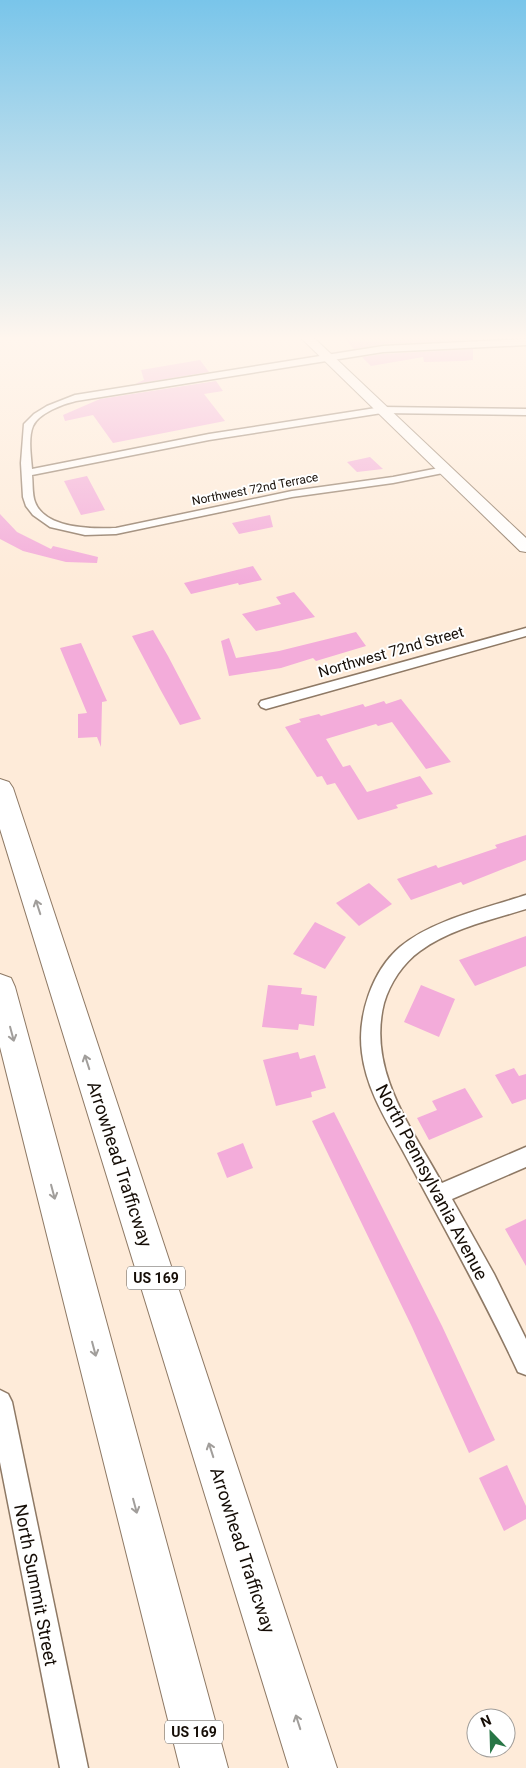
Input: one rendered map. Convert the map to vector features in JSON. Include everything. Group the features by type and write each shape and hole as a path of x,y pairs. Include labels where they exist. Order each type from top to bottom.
{"highway":[{"name":"Arrowhead Trafficway","path":"0,788 313,1768"},
{"name":"US 169","path":"0,987 204,1768"}],"street":[{"path":"36,419 30,422 26,430 27,473 209,437 334,419"},
{"path":"391,419 526,547"},
{"name":"Northwest 72nd Terrace","path":"27,473 29,500 35,511 50,522 72,529 102,532 116,531 292,494 393,480 444,470"},
{"name":"Northwest 72nd Street","path":"266,704 526,632"},
{"name":"North Pennsylvania Avenue","path":"526,902 441,932 420,942 406,952 386,974 375,999 371,1029 371,1053 378,1082 436,1194 486,1281 526,1364"},
{"path":"436,1194 526,1157"},
{"name":"North Summit Street","path":"0,1402 74,1768"}],"building":[{"path":"96,419 223,419 225,421 113,443"},
{"path":"370,457 383,469 357,472 347,462"},
{"path":"87,476 105,510 81,515 64,481"},
{"path":"0,514 17,532 51,549 53,546 98,557 97,563 66,562 23,551 0,539"},
{"path":"270,515 273,527 239,534 232,523"},
{"path":"253,566 262,580 239,585 238,583 191,594 184,583"},
{"path":"294,592 315,617 256,631 242,614 281,604 276,597"},
{"path":"153,630 201,719 180,725 160,689 132,636"},
{"path":"356,632 366,646 316,661 313,658 281,668 229,676 221,641 229,638 236,658 279,651"},
{"path":"81,643 107,701 102,702 101,747 97,737 78,738 78,714 87,713 60,648"},
{"path":"401,699 451,762 426,769 392,722 378,726 376,724 326,739 343,767 350,765 367,792 420,776 433,794 396,805 398,808 358,820 335,783 327,785 322,776 317,777 285,727 301,722 299,719 319,714 321,716 363,704 365,707 384,701 386,704"},
{"path":"526,835 526,860 463,885 461,882 411,900 397,879 436,865 438,868 497,848 495,845"},
{"path":"369,883 392,904 359,926 336,903"},
{"path":"315,922 346,937 325,969 293,954"},
{"path":"526,936 526,966 475,986 459,960"},
{"path":"268,985 302,988 301,994 317,996 314,1026 299,1024 298,1030 262,1027"},
{"path":"421,985 455,999 439,1037 404,1022"},
{"path":"298,1052 300,1059 315,1055 326,1088 311,1092 312,1097 276,1106 263,1060"},
{"path":"514,1068 519,1076 526,1074 526,1099 512,1104 495,1075"},
{"path":"465,1088 483,1117 429,1140 417,1118 437,1110 432,1101"},
{"path":"334,1112 442,1326 495,1440 469,1453 412,1327 312,1121"},
{"path":"243,1143 253,1168 227,1178 217,1153"},
{"path":"526,1219 526,1266 505,1229"},
{"path":"507,1465 526,1506 526,1519 504,1531 479,1478"}]}
